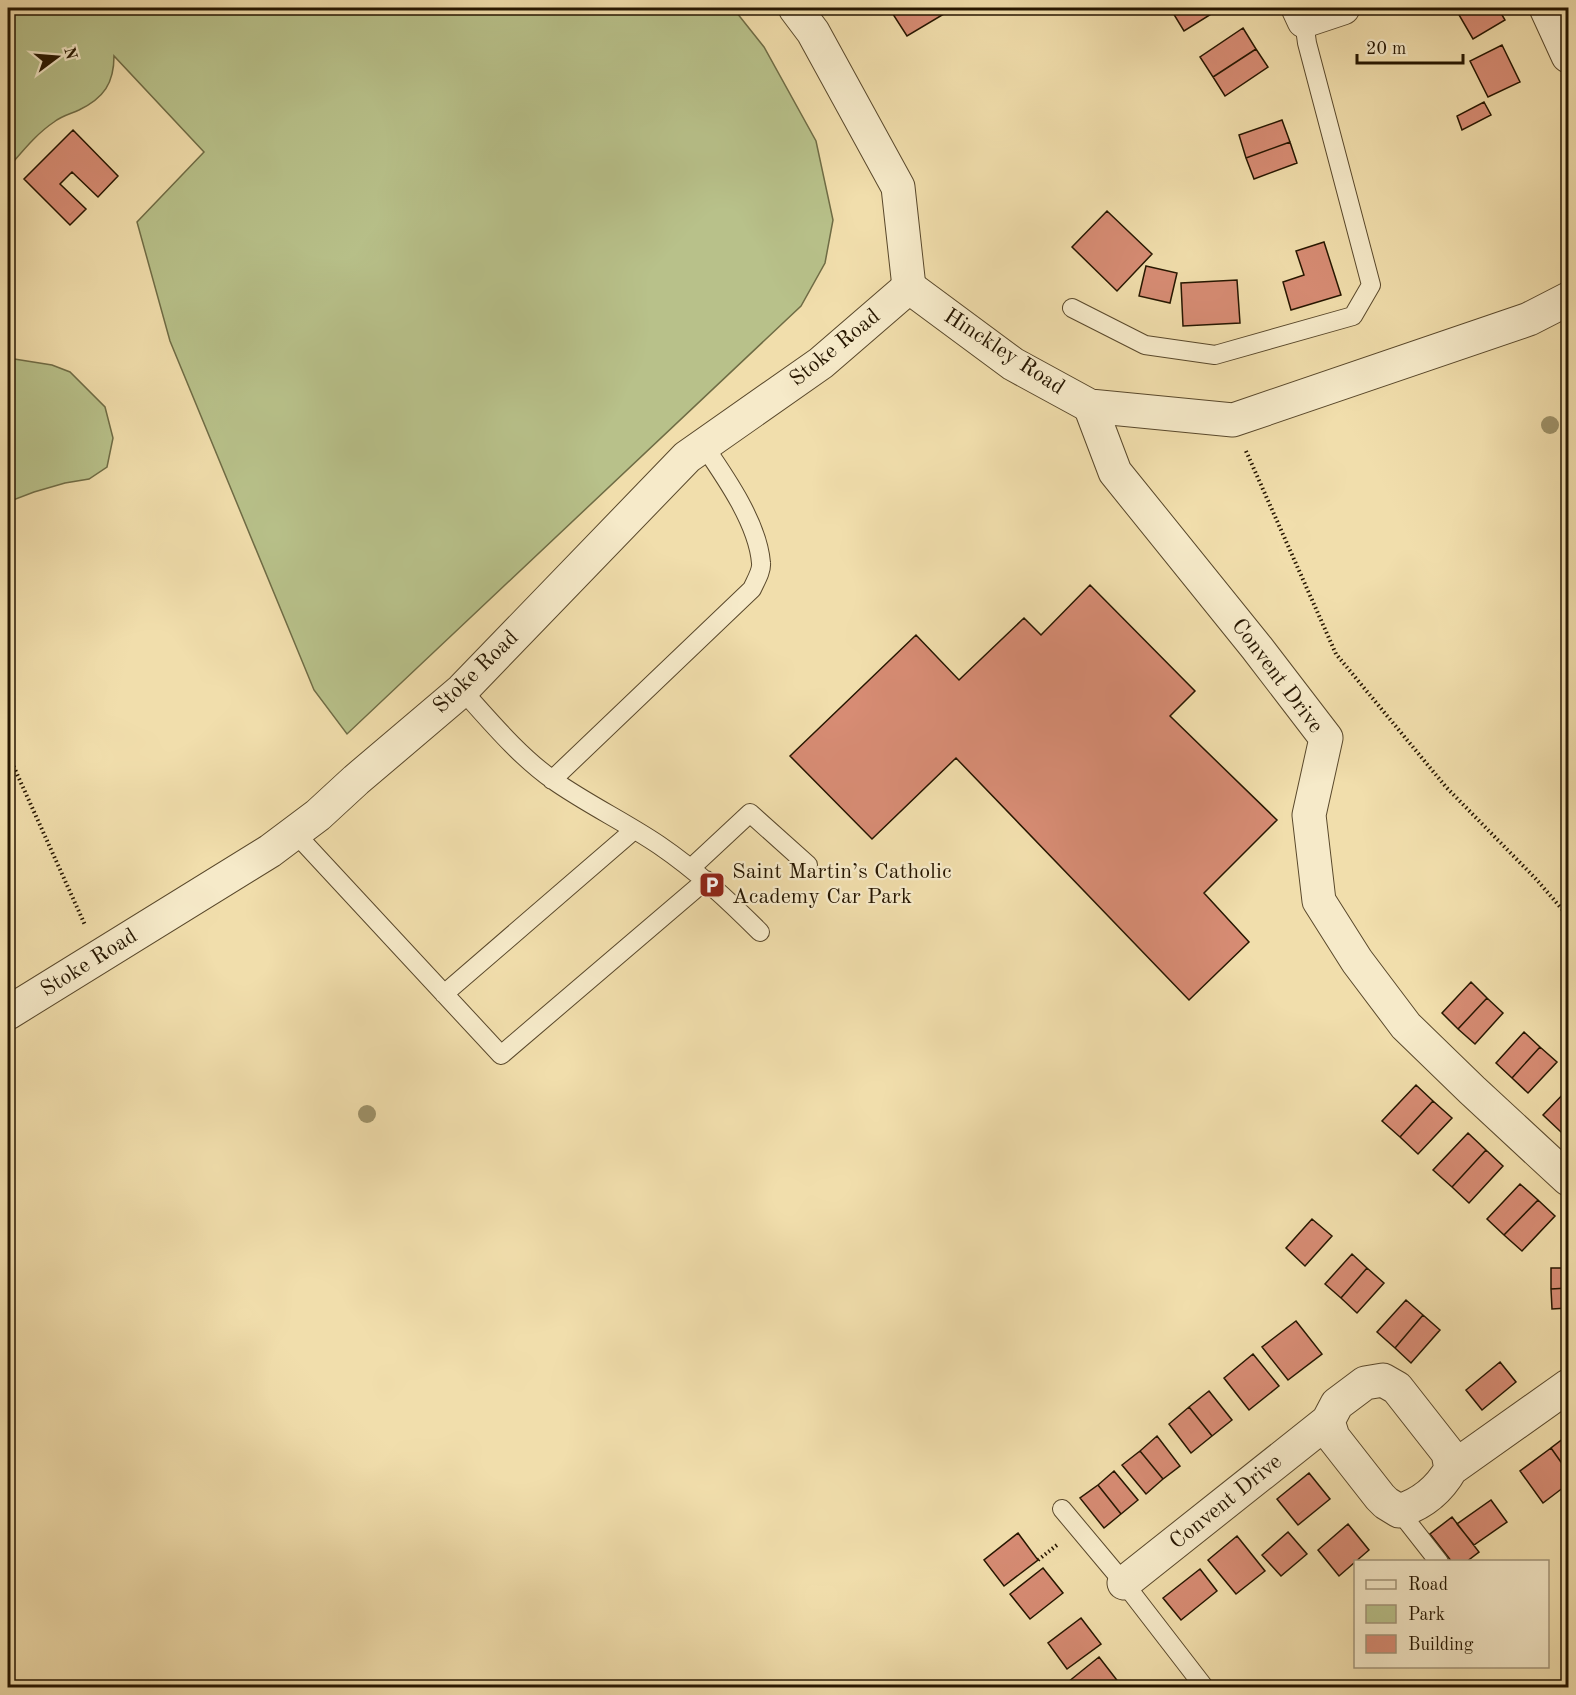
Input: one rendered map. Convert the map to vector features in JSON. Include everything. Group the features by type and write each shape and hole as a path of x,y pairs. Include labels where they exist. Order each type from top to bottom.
{"street":[{"path":"795,8 813,32 897,187 909,287"},
{"path":"1301,14 1343,8"},
{"path":"1546,8 1569,56"},
{"name":"Hinckley Road","path":"909,287 1013,364 1090,406 1233,420 1529,319 1569,299"},
{"name":"Stoke Road","path":"8,1013 270,851 318,815 462,690 687,458 821,363 909,287"},
{"name":"Convent Drive","path":"1090,406 1115,472 1250,639 1326,738 1309,815 1319,901 1357,961 1406,1026 1569,1179"},
{"name":"Convent Drive","path":"1124,1583 1328,1421 1337,1404 1365,1383 1383,1380 1397,1388 1448,1453 1451,1469"},
{"path":"1328,1421 1334,1437 1368,1481 1386,1503 1399,1510 1414,1506 1442,1484 1451,1469 1569,1386"}],"lane":[{"path":"1072,309 1144,345 1215,355 1353,316 1371,285 1301,14"},
{"path":"552,780 752,589 762,565 754,532 734,493 704,446"},
{"path":"462,690 509,742 552,780 657,844 691,868 725,897 760,932"},
{"path":"691,868 750,813 808,865"},
{"path":"444,994 634,830"},
{"path":"294,832 501,1055 706,880"},
{"path":"1062,1509 1124,1583 1205,1688"},
{"path":"1399,1510 1437,1560"}],"path":[{"path":"1233,420 1336,654 1446,787 1569,916"},
{"path":"8,753 99,956"}],"green space":[{"path":"8,8 733,8 764,47 816,141 833,220 825,263 801,306 347,734 314,690 170,341 137,222 204,152 114,56 110,82 101,95 88,105 47,127 8,168"},
{"path":"8,358 52,365 70,372 105,407 113,438 107,467 89,479 65,483 8,502"}],"building":[{"path":"889,8 954,8 907,36"},
{"path":"1170,8 1221,8 1184,31"},
{"path":"1455,8 1498,8 1505,20 1473,39"},
{"path":"1243,28 1256,49 1213,77 1200,57"},
{"path":"1502,45 1520,82 1488,97 1470,61"},
{"path":"1256,49 1268,67 1225,96 1213,77"},
{"path":"1484,102 1491,115 1462,130 1457,116"},
{"path":"1282,120 1290,142 1246,158 1239,135"},
{"path":"73,130 118,176 98,197 72,172 60,184 86,209 70,225 24,179"},
{"path":"1290,142 1297,163 1254,179 1246,158"},
{"path":"1107,211 1152,254 1117,291 1072,247"},
{"path":"1324,242 1341,295 1291,310 1283,282 1304,275 1296,251"},
{"path":"1146,266 1177,273 1170,303 1139,296"},
{"path":"1237,280 1240,323 1183,326 1181,283"},
{"path":"1090,585 1195,691 1170,716 1277,820 1204,893 1249,942 1189,1000 956,758 872,839 790,756 916,635 959,680 1024,618 1041,635"},
{"path":"1471,982 1487,998 1458,1029 1442,1013"},
{"path":"1487,998 1503,1013 1475,1044 1458,1029"},
{"path":"1524,1032 1540,1047 1512,1078 1496,1063"},
{"path":"1540,1047 1557,1062 1528,1093 1512,1078"},
{"path":"1416,1085 1433,1101 1400,1137 1382,1121"},
{"path":"1568,1089 1568,1124 1561,1132 1543,1115"},
{"path":"1433,1101 1452,1118 1418,1154 1400,1137"},
{"path":"1468,1133 1486,1150 1452,1187 1433,1170"},
{"path":"1486,1150 1503,1166 1469,1203 1452,1187"},
{"path":"1520,1184 1538,1200 1504,1235 1487,1219"},
{"path":"1538,1200 1555,1216 1522,1251 1504,1235"},
{"path":"1312,1219 1332,1236 1305,1266 1286,1248"},
{"path":"1352,1254 1367,1268 1341,1298 1325,1284"},
{"path":"1367,1268 1384,1283 1357,1313 1341,1298"},
{"path":"1551,1268 1568,1268 1568,1288 1551,1289"},
{"path":"1568,1288 1568,1308 1552,1309 1551,1289"},
{"path":"1406,1300 1423,1315 1395,1348 1377,1332"},
{"path":"1423,1315 1440,1330 1411,1363 1395,1348"},
{"path":"1296,1321 1322,1354 1288,1380 1262,1347"},
{"path":"1253,1354 1279,1386 1249,1410 1224,1378"},
{"path":"1500,1362 1516,1382 1482,1410 1466,1390"},
{"path":"1209,1391 1232,1420 1212,1436 1189,1407"},
{"path":"1189,1407 1212,1436 1191,1453 1169,1424"},
{"path":"1568,1435 1568,1472 1551,1448"},
{"path":"1157,1436 1180,1466 1163,1479 1140,1451"},
{"path":"1551,1448 1568,1472 1568,1484 1543,1503 1520,1471"},
{"path":"1140,1451 1163,1479 1146,1494 1122,1465"},
{"path":"1114,1471 1138,1500 1121,1514 1098,1485"},
{"path":"1309,1473 1330,1499 1298,1525 1277,1499"},
{"path":"1098,1485 1121,1514 1104,1528 1080,1498"},
{"path":"1491,1500 1507,1522 1474,1545 1457,1524"},
{"path":"1452,1517 1479,1552 1469,1560 1450,1560 1430,1534"},
{"path":"1348,1524 1369,1550 1357,1560 1354,1560 1354,1563 1339,1576 1318,1550"},
{"path":"1288,1532 1307,1554 1281,1576 1262,1555"},
{"path":"1018,1533 1038,1560 1004,1586 984,1560"},
{"path":"1237,1536 1265,1571 1236,1594 1208,1560"},
{"path":"1043,1568 1063,1593 1030,1619 1010,1594"},
{"path":"1200,1569 1217,1591 1181,1620 1163,1598"},
{"path":"1081,1618 1101,1644 1067,1669 1048,1643"},
{"path":"1099,1657 1123,1688 1073,1688 1068,1682"}],"place":[{"name":"Saint Martin’s Catholic Academy Car Park","path":"712,885"}]}
